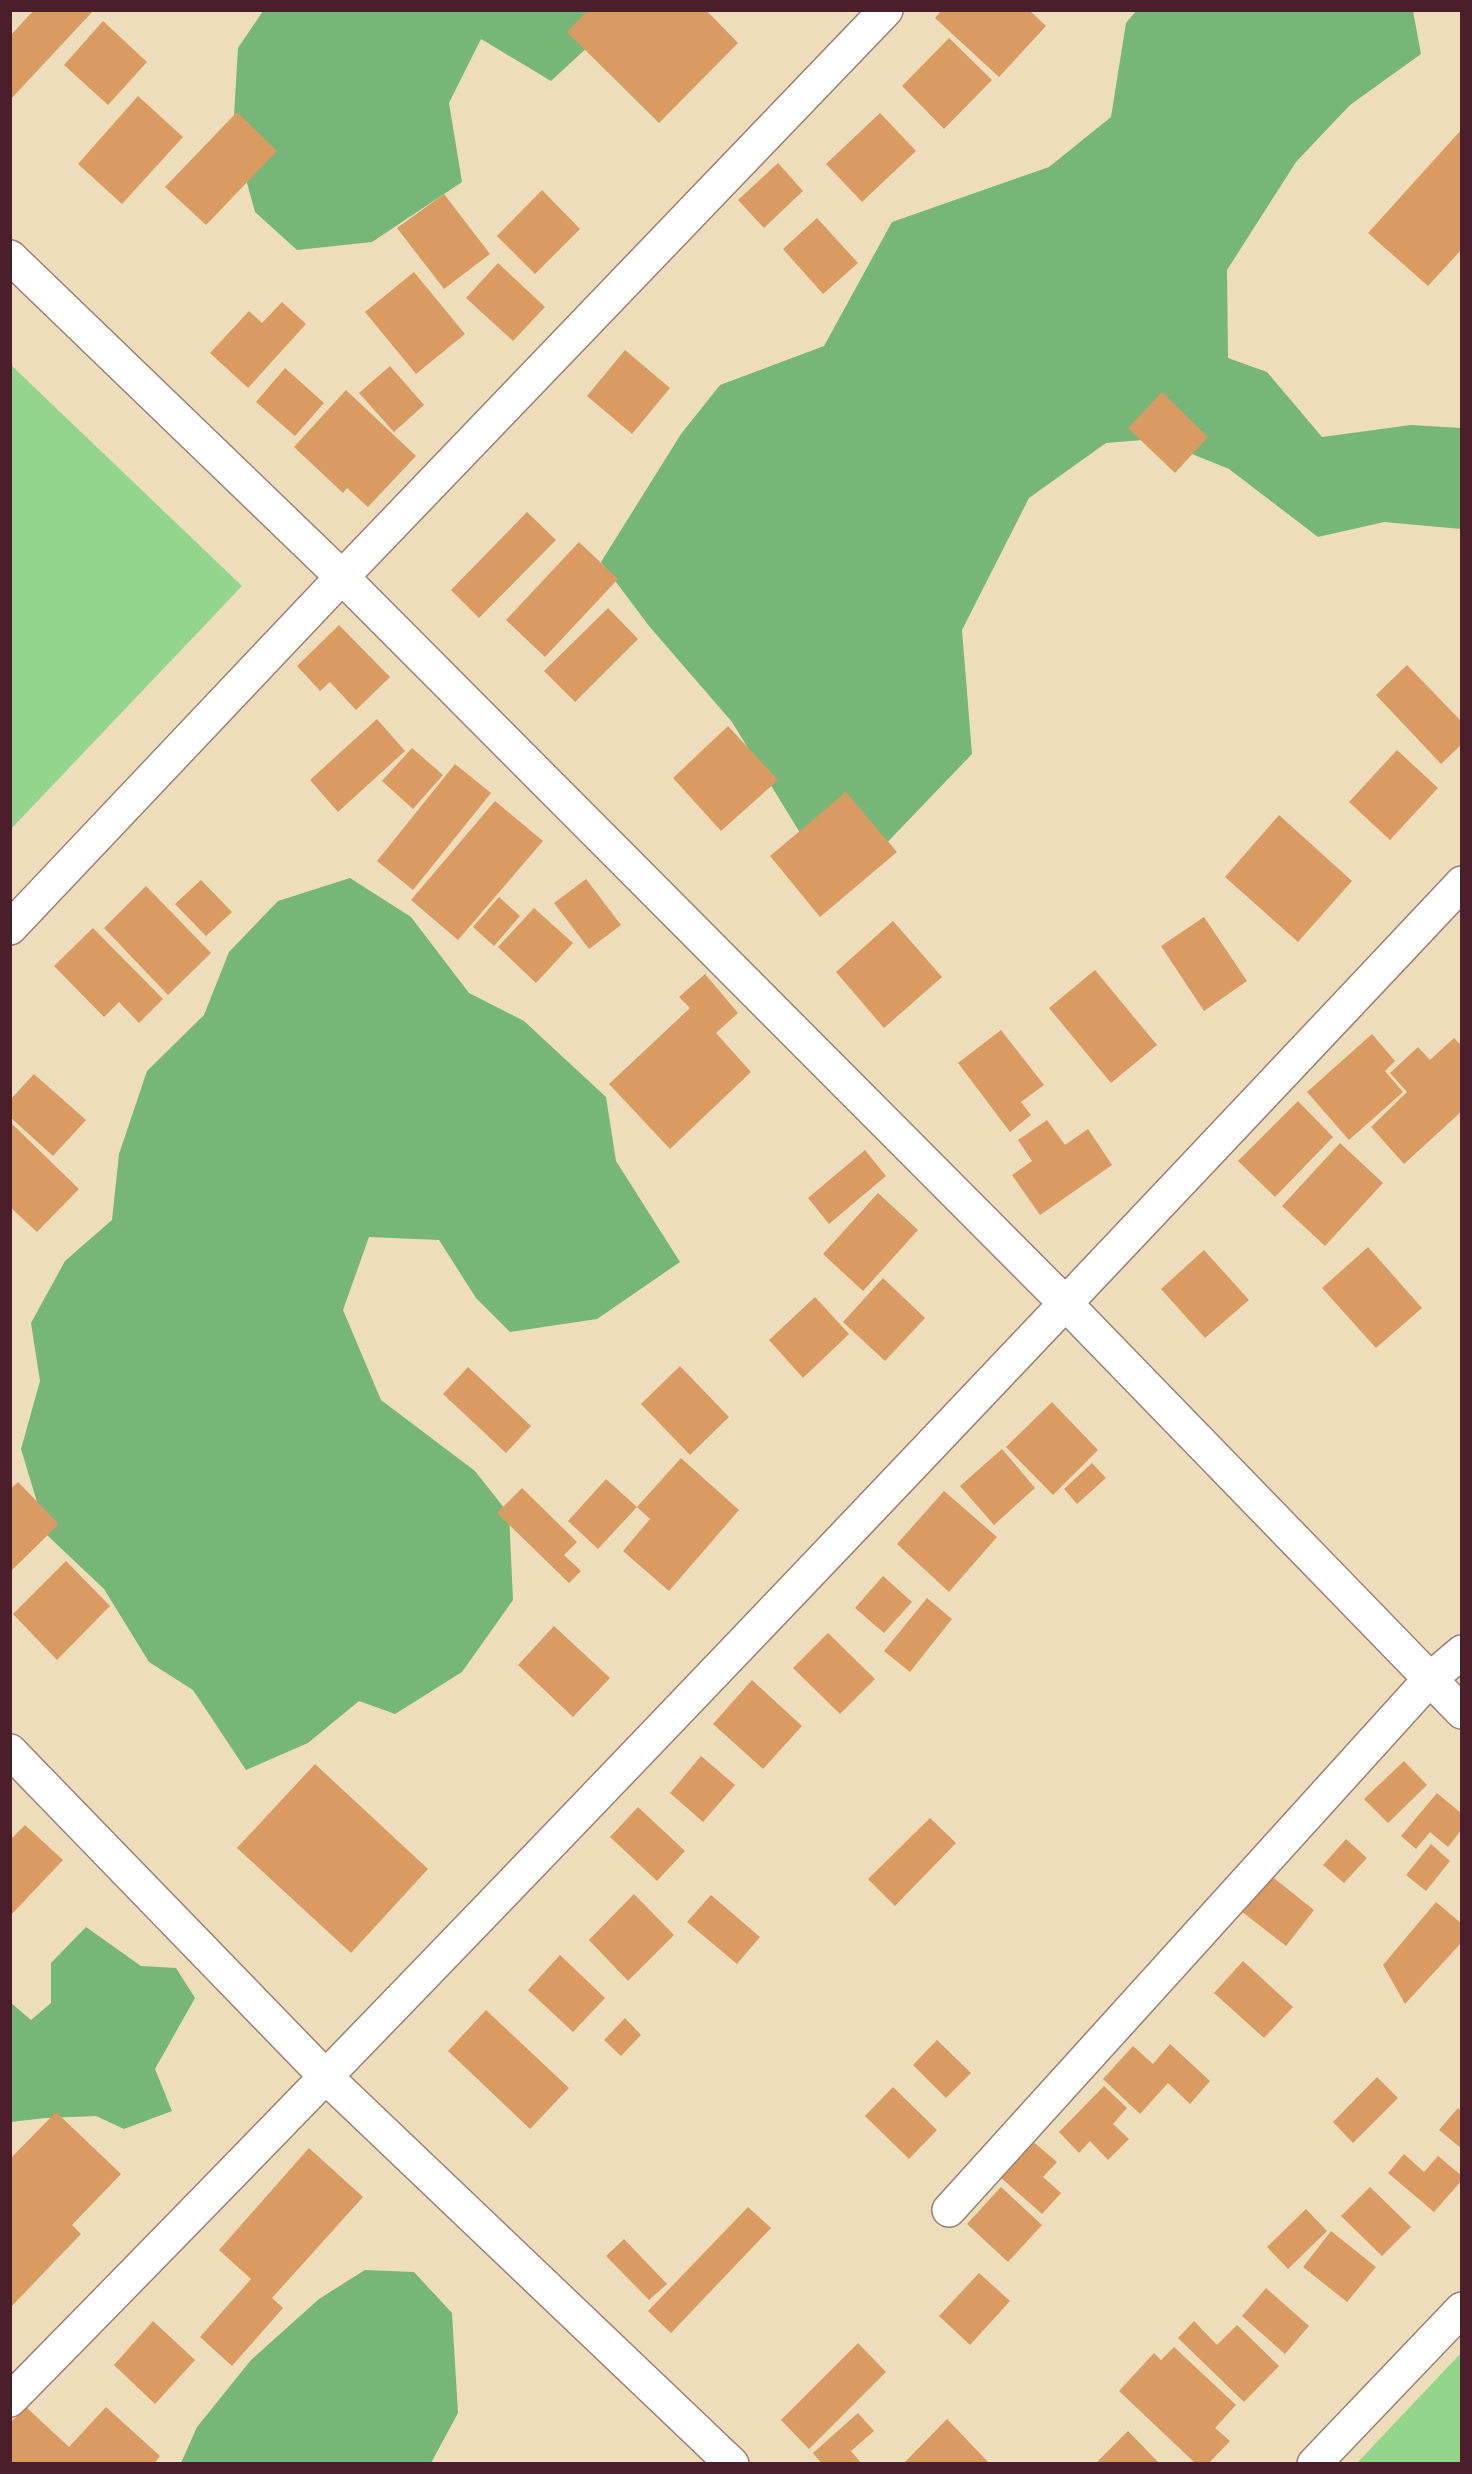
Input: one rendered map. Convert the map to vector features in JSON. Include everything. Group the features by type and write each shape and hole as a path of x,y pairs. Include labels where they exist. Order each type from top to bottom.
{"street":[{"path":"10,928 886,10"},
{"path":"10,256 342,578 1065,1304 1461,1712"},
{"path":"10,2400 327,2078 1065,1304 1461,883"},
{"path":"949,2210 1429,1680 1461,1652"},
{"path":"10,1751 327,2078 732,2463"},
{"path":"1314,2463 1461,2309"}],"green space":[{"path":"263,11 623,11 604,32 551,81 481,39 449,103 462,182 372,242 297,250 255,212 233,132 238,48"},
{"path":"1136,11 1413,11 1421,54 1350,105 1296,162 1227,270 1228,358 1267,372 1322,437 1411,425 1461,428 1461,529 1384,522 1318,537 1229,469 1155,439 1106,443 1029,498 962,630 972,754 878,852 802,836 732,722 649,626 601,562 681,434 720,385 824,346 892,222 1049,167 1111,117 1126,23"},
{"path":"11,365 242,586 10,829"},
{"path":"350,878 411,917 469,993 524,1021 606,1097 616,1161 680,1262 597,1319 510,1332 476,1298 439,1240 369,1237 343,1310 381,1400 475,1471 509,1514 513,1600 462,1672 395,1714 359,1701 308,1743 246,1770 193,1690 149,1662 104,1589 47,1535 21,1449 40,1381 31,1323 65,1261 112,1220 119,1154 147,1071 204,1015 229,952 278,901"},
{"path":"86,1927 141,1966 176,1968 195,1998 155,2069 172,2111 124,2129 96,2116 11,2122 10,2002 31,2020 51,2003 51,1963"},
{"path":"365,2270 414,2272 452,2313 458,2413 431,2463 181,2463 197,2427 251,2360 319,2299"},
{"path":"1461,2353 1461,2463 1357,2463"}],"building":[{"path":"34,10 94,10 10,100 10,36"},
{"path":"588,10 706,10 738,43 659,123 567,32"},
{"path":"942,10 1029,10 1046,26 999,77 935,18"},
{"path":"103,21 147,62 108,105 64,65"},
{"path":"949,38 992,80 944,129 902,86"},
{"path":"138,96 183,137 122,204 78,164"},
{"path":"237,112 277,151 206,225 165,187"},
{"path":"880,113 916,151 862,202 826,164"},
{"path":"1462,129 1462,249 1428,286 1368,233"},
{"path":"778,163 803,191 764,228 738,200"},
{"path":"542,190 580,229 535,274 497,236"},
{"path":"444,194 490,254 444,289 397,228"},
{"path":"817,218 858,263 823,294 783,249"},
{"path":"498,263 545,307 513,341 466,298"},
{"path":"414,272 465,334 416,374 365,312"},
{"path":"282,302 306,324 248,388 210,353 249,311 262,323"},
{"path":"625,350 670,388 632,434 587,396"},
{"path":"390,366 424,405 394,432 359,393"},
{"path":"285,368 324,403 295,436 256,402"},
{"path":"346,390 416,456 368,507 347,488 343,493 294,447"},
{"path":"1162,392 1208,437 1175,473 1128,428"},
{"path":"527,512 556,540 479,618 451,590"},
{"path":"579,542 618,579 545,657 506,620"},
{"path":"608,608 638,639 575,702 544,671"},
{"path":"339,625 390,677 356,710 330,682 320,691 297,666"},
{"path":"1407,665 1462,722 1462,744 1441,764 1376,695"},
{"path":"377,719 405,751 338,812 310,780"},
{"path":"728,726 778,780 721,831 673,778"},
{"path":"412,748 443,775 413,809 382,781"},
{"path":"1397,750 1438,788 1390,840 1349,802"},
{"path":"455,764 491,793 413,890 377,861"},
{"path":"846,792 897,852 820,917 770,856"},
{"path":"495,801 543,841 458,940 411,900"},
{"path":"1279,815 1352,881 1298,942 1225,877"},
{"path":"586,879 621,925 589,949 554,903"},
{"path":"201,880 232,912 206,936 175,904"},
{"path":"146,886 211,953 168,995 104,928"},
{"path":"499,897 520,916 494,946 473,927"},
{"path":"534,908 573,943 536,983 498,947"},
{"path":"1204,917 1247,981 1204,1011 1161,946"},
{"path":"893,921 942,977 884,1028 836,972"},
{"path":"93,928 163,999 139,1023 119,1002 104,1017 54,966"},
{"path":"1095,970 1157,1045 1111,1083 1049,1008"},
{"path":"705,974 738,1013 716,1033 751,1072 670,1149 609,1084 690,1008 679,997"},
{"path":"1001,1030 1044,1085 1021,1102 1031,1115 1010,1132 958,1063"},
{"path":"1372,1034 1395,1061 1385,1071 1403,1092 1349,1140 1307,1092"},
{"path":"1454,1038 1462,1046 1462,1111 1404,1164 1371,1127 1407,1092 1390,1073 1418,1047 1430,1060"},
{"path":"34,1074 86,1120 53,1156 10,1117 10,1100"},
{"path":"1298,1101 1333,1137 1275,1197 1238,1161"},
{"path":"1047,1120 1065,1145 1088,1129 1112,1165 1040,1215 1012,1175 1032,1161 1018,1140"},
{"path":"10,1122 79,1189 37,1232 10,1207"},
{"path":"1340,1143 1383,1183 1325,1246 1282,1206"},
{"path":"865,1150 886,1176 829,1224 808,1198"},
{"path":"878,1193 918,1230 863,1291 823,1254"},
{"path":"1368,1247 1422,1308 1376,1348 1322,1288"},
{"path":"1204,1250 1249,1300 1205,1338 1161,1289"},
{"path":"883,1278 925,1318 885,1361 843,1322"},
{"path":"815,1297 849,1334 803,1378 769,1340"},
{"path":"680,1366 729,1417 690,1455 641,1404"},
{"path":"468,1367 531,1426 506,1453 443,1394"},
{"path":"1052,1402 1098,1450 1053,1495 1006,1447"},
{"path":"1002,1449 1035,1488 994,1525 960,1486"},
{"path":"681,1458 739,1510 669,1591 623,1551 650,1519 637,1507"},
{"path":"1092,1463 1106,1478 1077,1504 1064,1489"},
{"path":"606,1479 637,1507 598,1549 568,1521"},
{"path":"18,1482 59,1524 10,1572 10,1489"},
{"path":"522,1488 577,1542 564,1555 581,1571 569,1583 497,1513"},
{"path":"944,1491 997,1537 949,1592 897,1544"},
{"path":"66,1561 110,1606 57,1660 13,1614"},
{"path":"883,1576 912,1602 884,1633 855,1608"},
{"path":"927,1598 952,1619 910,1672 884,1651"},
{"path":"554,1626 610,1678 573,1717 518,1665"},
{"path":"828,1633 875,1679 840,1714 793,1668"},
{"path":"752,1680 802,1726 763,1769 713,1724"},
{"path":"701,1756 735,1785 703,1822 670,1793"},
{"path":"1404,1761 1427,1785 1388,1823 1364,1799"},
{"path":"315,1764 428,1869 351,1953 237,1848"},
{"path":"1437,1793 1462,1814 1462,1829 1448,1847 1430,1832 1416,1849 1401,1836"},
{"path":"638,1807 685,1851 657,1881 610,1837"},
{"path":"930,1818 956,1843 895,1906 868,1879"},
{"path":"25,1825 63,1860 10,1916 10,1840"},
{"path":"1346,1839 1367,1858 1344,1883 1323,1865"},
{"path":"1431,1844 1450,1861 1426,1891 1406,1875"},
{"path":"1270,1875 1314,1910 1286,1946 1241,1911"},
{"path":"634,1894 674,1935 628,1981 589,1940"},
{"path":"711,1895 760,1937 737,1964 687,1922"},
{"path":"1436,1902 1462,1924 1462,1942 1405,2004 1383,1965"},
{"path":"560,1955 605,1998 573,2032 528,1990"},
{"path":"1243,1961 1293,2007 1264,2038 1214,1993"},
{"path":"486,2010 569,2088 530,2129 448,2051"},
{"path":"625,2018 641,2035 621,2056 604,2040"},
{"path":"937,2040 971,2073 946,2098 913,2065"},
{"path":"1170,2044 1210,2081 1190,2104 1168,2083 1140,2114 1103,2079 1133,2046 1153,2064"},
{"path":"1377,2077 1398,2098 1353,2143 1333,2122"},
{"path":"1104,2086 1127,2108 1113,2124 1129,2139 1108,2160 1090,2141 1079,2153 1059,2132"},
{"path":"893,2087 937,2130 909,2159 865,2116"},
{"path":"1458,2108 1462,2112 1462,2149 1439,2130"},
{"path":"56,2112 121,2174 72,2225 81,2234 10,2308 10,2159"},
{"path":"1030,2139 1057,2162 1043,2177 1061,2193 1042,2214 999,2176"},
{"path":"309,2148 363,2197 272,2298 283,2308 232,2366 200,2337 251,2279 219,2250"},
{"path":"1404,2154 1424,2172 1438,2156 1462,2176 1462,2180 1434,2212 1388,2173"},
{"path":"1001,2187 1042,2225 1008,2262 967,2224"},
{"path":"1370,2187 1411,2227 1382,2256 1341,2216"},
{"path":"748,2207 771,2228 671,2333 648,2311"},
{"path":"1306,2209 1327,2231 1288,2269 1267,2247"},
{"path":"1331,2231 1376,2267 1347,2302 1303,2267"},
{"path":"624,2239 667,2284 649,2300 606,2256"},
{"path":"979,2273 1010,2301 970,2345 939,2316"},
{"path":"1266,2288 1309,2326 1285,2354 1242,2316"},
{"path":"153,2321 195,2360 155,2404 114,2365"},
{"path":"1194,2321 1217,2345 1237,2325 1279,2366 1244,2402 1178,2338"},
{"path":"858,2343 886,2372 809,2449 781,2420"},
{"path":"1174,2347 1236,2405 1215,2428 1230,2441 1208,2464 1196,2464 1119,2391 1154,2353 1161,2360"},
{"path":"26,2407 69,2447 106,2407 160,2456 154,2464 10,2464 10,2423"},
{"path":"858,2413 874,2431 851,2451 862,2464 822,2464 813,2453"},
{"path":"947,2419 990,2464 903,2464"},
{"path":"1128,2431 1160,2464 1100,2464 1098,2461"}]}
